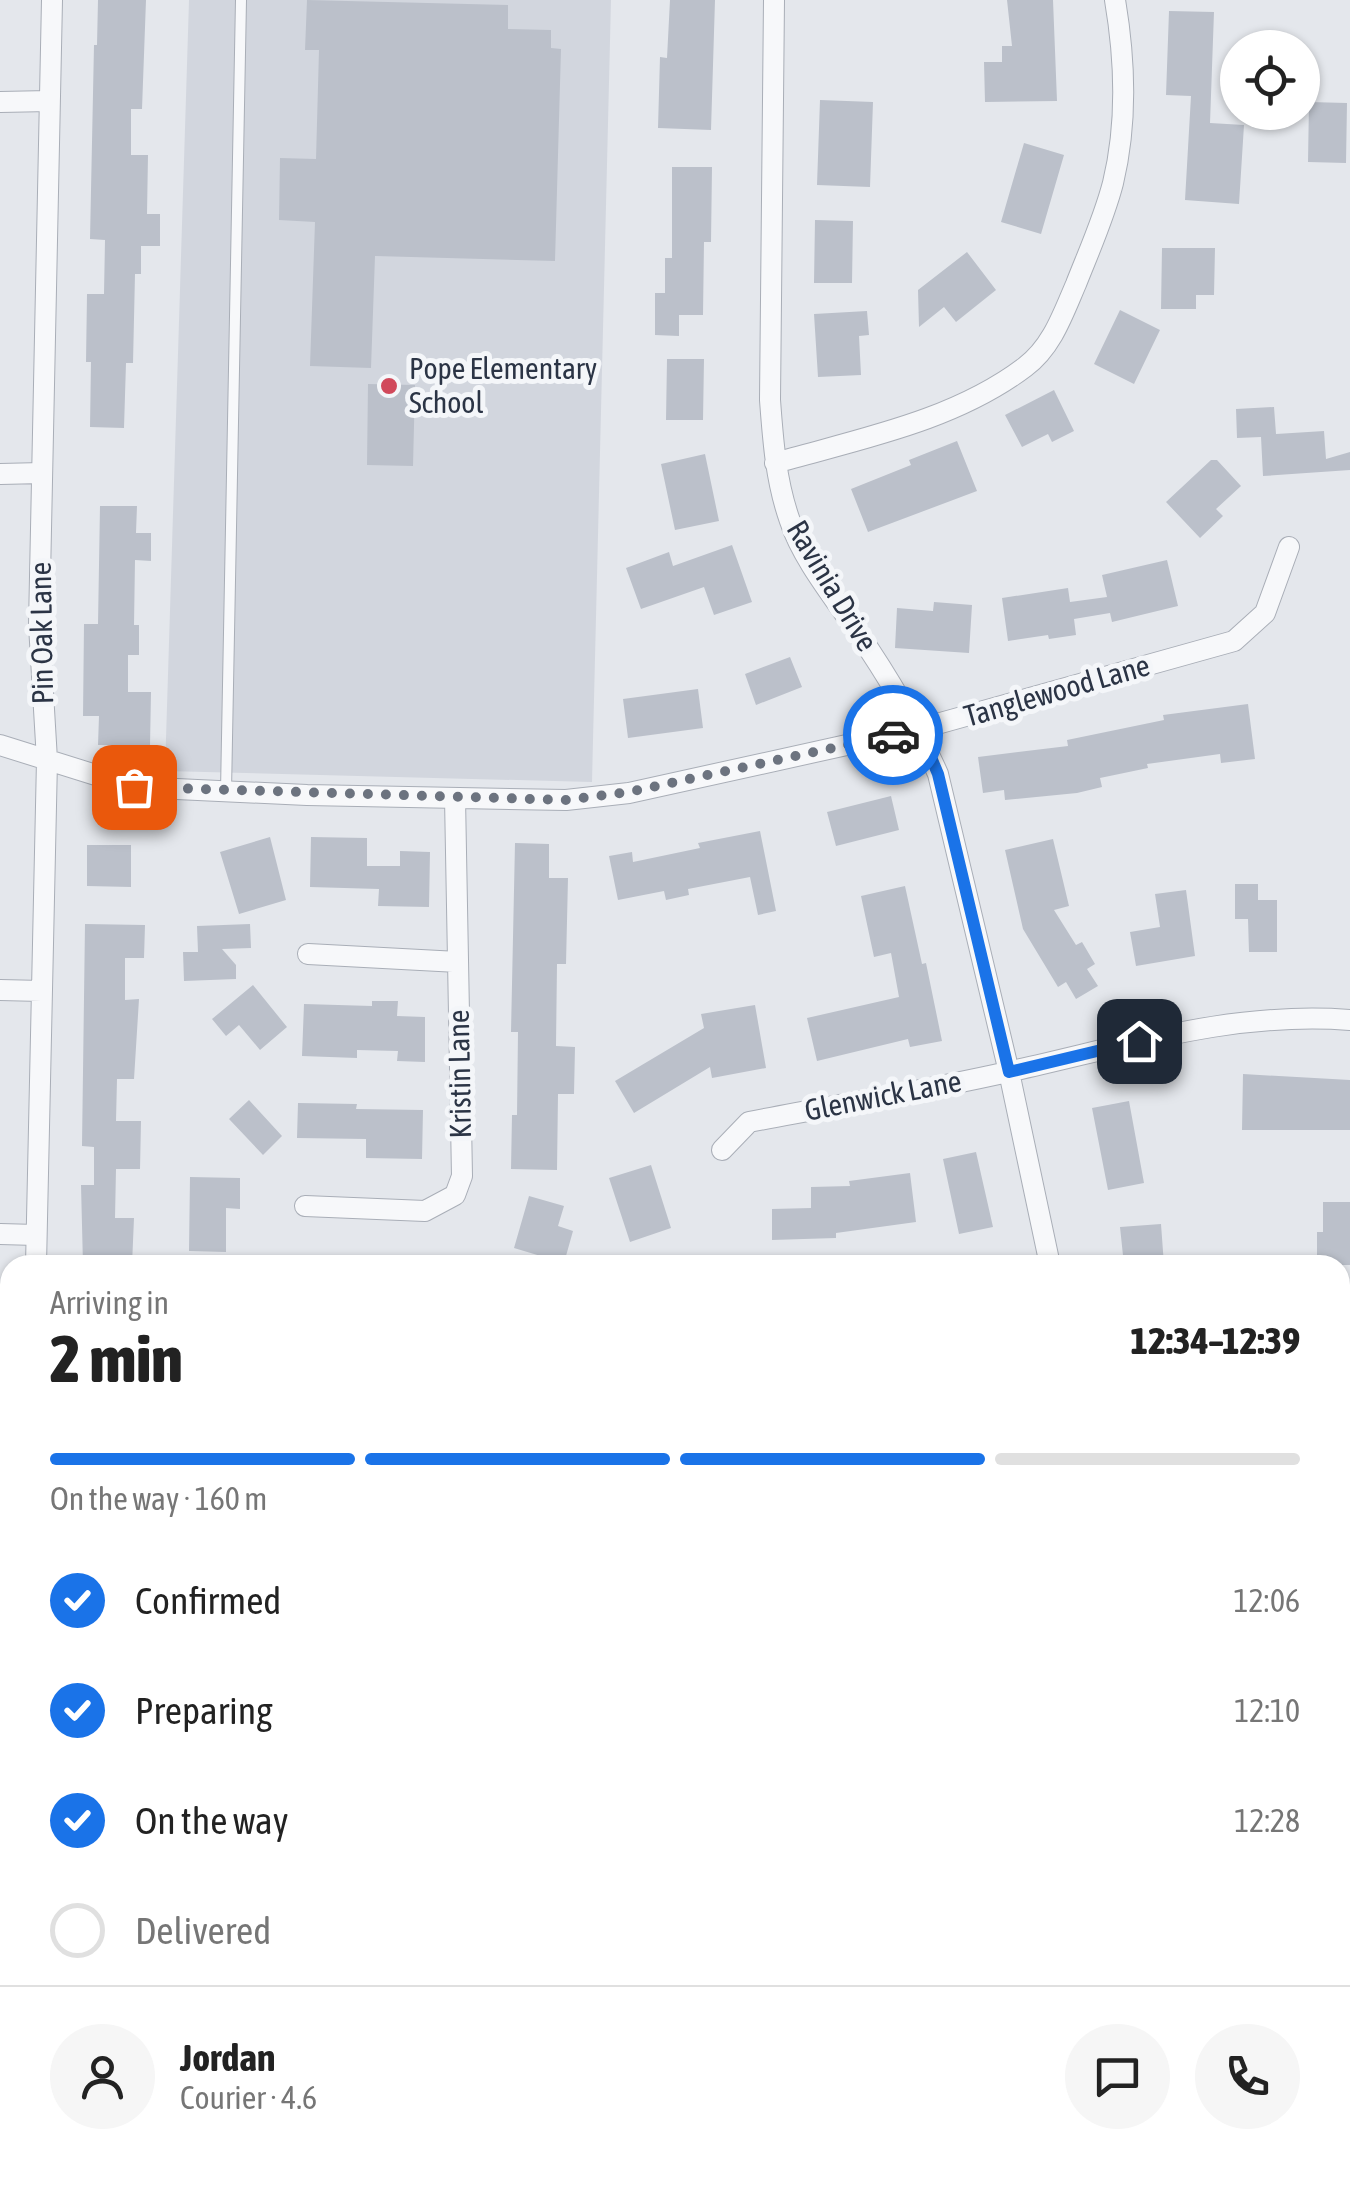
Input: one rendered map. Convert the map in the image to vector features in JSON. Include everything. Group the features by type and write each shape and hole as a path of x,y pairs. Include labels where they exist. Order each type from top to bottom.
{"street":[{"name":"Pin Oak Lane","path":"36,1255 47,760 38,625 52,0"},
{"name":"Ravinia Drive","path":"774,0 770,400 776,463 790,524 919,729 938,774 1048,1255"},
{"path":"776,463 924,420 1028,366 1050,341 1113,182 1122,92 1115,0"},
{"path":"0,102 50,102"},
{"path":"0,474 42,473"},
{"name":"Tanglewood Lane","path":"0,745 134,787 566,800 629,792 919,729 1234,641 1265,613 1289,548"},
{"name":"Kristin Lane","path":"305,1206 425,1211 455,1195 462,1176 455,798"},
{"path":"308,954 458,962"},
{"path":"0,990 42,991"},
{"name":"Glenwick Lane","path":"722,1150 749,1122 1009,1072 1204,1026 1309,1017 1350,1020"},
{"path":"0,1234 36,1235"}],"lane":[{"path":"226,791 241,0"}],"shaded area":[{"name":"Pope Elementary School","path":"189,0 611,0 592,782 165,771"}],"building":[{"path":"98,0 146,0 142,109 131,109 131,155 148,155 147,214 160,214 160,246 141,246 141,274 135,274 133,363 126,363 124,428 90,427 91,362 86,362 87,294 104,294 105,240 90,239"},
{"path":"307,0 508,5 508,29 551,30 551,48 561,49 555,261 375,256 371,368 310,366 315,222 279,220 280,158 316,159 319,50 305,50"},
{"path":"670,0 715,0 711,130 658,128 660,57 667,58"},
{"path":"1007,0 1053,0 1057,101 985,102 984,62 1002,62 1002,46 1012,46"},
{"path":"1169,11 1214,12 1210,123 1220,124 1220,130 1244,130 1239,204 1185,200 1191,96 1166,95"},
{"path":"820,100 873,102 870,187 817,185"},
{"path":"1320,102 1347,103 1346,163 1308,162 1309,130 1320,130"},
{"path":"1024,143 1064,155 1041,234 1001,222"},
{"path":"672,167 712,167 711,242 704,242 703,315 679,315 679,336 655,335 655,293 665,293 665,258 672,258"},
{"path":"815,220 853,221 852,283 814,283"},
{"path":"1162,248 1215,248 1214,295 1196,295 1196,309 1161,309"},
{"path":"967,252 996,290 956,322 944,307 919,327 918,290"},
{"path":"1120,310 1160,330 1134,384 1094,364"},
{"path":"867,311 869,335 859,336 861,375 818,377 814,314"},
{"path":"667,359 704,359 703,420 666,420"},
{"path":"368,384 415,385 413,466 367,465"},
{"path":"1054,390 1074,431 1052,442 1048,434 1022,447 1005,415"},
{"path":"1274,407 1276,434 1324,431 1326,459 1350,452 1350,470 1263,476 1261,437 1237,438 1236,409"},
{"path":"957,441 977,491 868,532 851,489"},
{"path":"705,454 719,521 675,530 661,464"},
{"path":"1211,460 1217,460 1241,486 1216,509 1223,516 1200,538 1166,502"},
{"path":"100,506 137,506 136,533 151,533 151,561 135,560 134,625 139,625 139,655 128,655 128,692 151,692 150,746 98,745 99,716 83,716 84,624 98,624"},
{"path":"732,545 752,602 714,615 704,587 641,609 626,568 669,552 673,566"},
{"path":"1167,560 1178,606 1112,622 1110,613 1074,619 1076,635 1008,641 1002,598 1068,588 1070,602 1107,597 1102,575"},
{"path":"934,602 972,605 969,653 895,648 897,608 933,611"},
{"path":"790,657 802,687 756,705 745,674"},
{"path":"698,689 703,728 628,738 623,699"},
{"path":"1248,704 1255,759 1221,763 1220,754 1147,764 1148,768 1100,778 1102,787 1077,793 1005,800 1004,790 983,793 978,757 1068,746 1067,740 1164,720 1163,715"},
{"path":"891,796 899,830 836,846 827,812"},
{"path":"760,831 776,911 758,915 750,877 688,889 689,895 666,900 664,891 618,900 609,856 632,852 633,862 700,848 698,843"},
{"path":"270,837 286,900 239,914 220,852"},
{"path":"311,837 367,838 367,866 400,866 400,851 430,852 429,907 378,906 379,889 310,887"},
{"path":"1053,839 1069,906 1054,910 1076,945 1082,942 1095,964 1087,969 1098,986 1076,999 1066,982 1058,987 1023,929 1005,850"},
{"path":"515,843 549,844 549,878 568,878 566,964 557,964 556,1046 575,1047 574,1094 558,1094 557,1170 511,1169 512,1115 517,1115 518,1032 511,1032"},
{"path":"87,845 131,845 131,887 87,886"},
{"path":"1235,884 1258,884 1258,900 1277,900 1277,952 1249,952 1248,919 1235,919"},
{"path":"905,886 942,1041 910,1047 908,1039 817,1061 807,1018 899,997 891,953 874,957 861,896"},
{"path":"1186,890 1195,956 1136,966 1130,932 1160,927 1155,894"},
{"path":"85,924 145,925 144,958 125,958 125,1000 139,999 134,1079 117,1079 116,1121 141,1121 140,1169 116,1169 115,1218 134,1218 132,1255 83,1255 81,1185 94,1185 94,1147 82,1146"},
{"path":"250,924 251,948 222,949 236,965 236,979 184,981 183,952 198,952 197,926"},
{"path":"253,985 287,1027 260,1050 239,1025 226,1036 212,1019"},
{"path":"372,1001 398,1001 397,1016 425,1017 425,1062 397,1061 398,1051 357,1050 357,1058 302,1056 304,1004 372,1006"},
{"path":"755,1005 766,1068 712,1078 710,1067 634,1113 615,1081 704,1028 701,1014"},
{"path":"1243,1074 1350,1080 1350,1130 1242,1130"},
{"path":"249,1100 282,1136 263,1155 229,1119"},
{"path":"1129,1101 1144,1183 1108,1190 1092,1108"},
{"path":"298,1103 423,1110 422,1159 366,1158 366,1139 297,1138"},
{"path":"976,1152 993,1227 959,1234 943,1159"},
{"path":"651,1165 671,1228 630,1242 609,1178"},
{"path":"910,1173 916,1222 836,1233 836,1238 772,1240 772,1209 811,1208 811,1187 850,1186 849,1181"},
{"path":"190,1177 240,1178 240,1209 226,1208 226,1252 189,1251"},
{"path":"529,1196 564,1206 558,1226 573,1231 566,1255 537,1255 514,1248"},
{"path":"1323,1202 1350,1202 1350,1255 1317,1255 1317,1232 1323,1232"},
{"path":"1161,1224 1163,1255 1123,1255 1120,1227"}],"way so far":[{"path":"134,787 566,800 629,792 893,735"}],"place":[{"name":"Pope Elementary School","path":"389,386"}],"route":[{"path":"893,735 919,729 938,774 1009,1072 1139,1041"}]}
